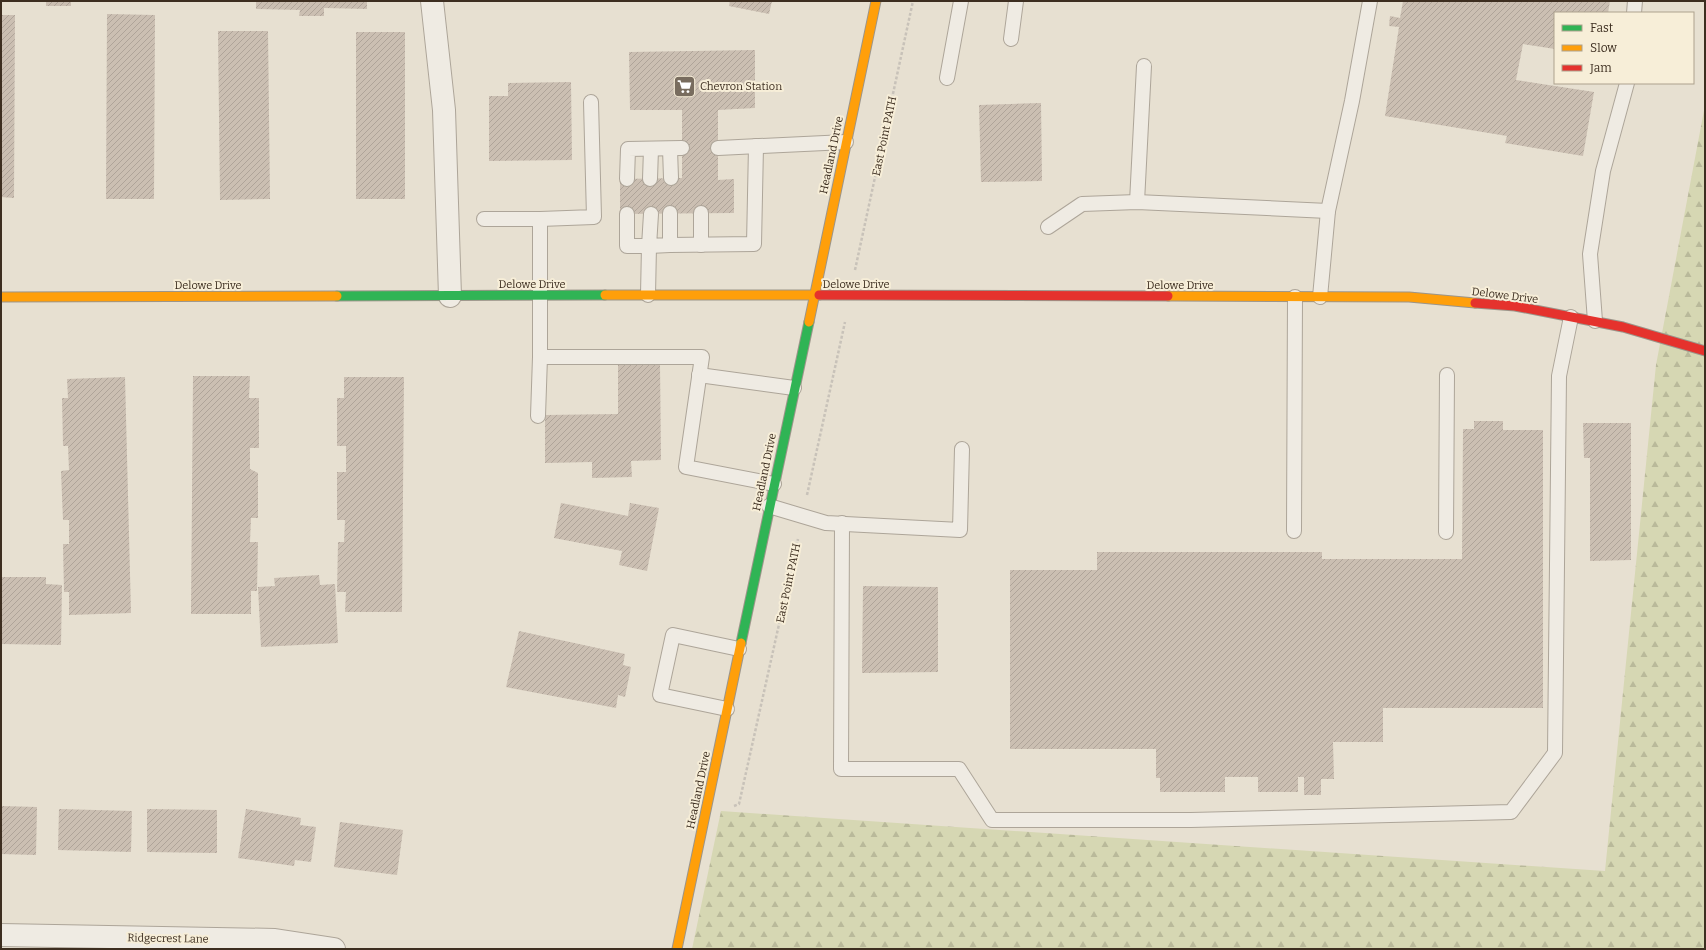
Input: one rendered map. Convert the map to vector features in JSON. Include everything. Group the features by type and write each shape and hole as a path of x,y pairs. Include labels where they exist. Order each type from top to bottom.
{"street":[{"path":"432,1 444,110 450,296"},
{"name":"Headland Drive","path":"677,949 876,1"},
{"name":"Delowe Drive","path":"1,297 1409,297 1515,306 1623,327 1705,351"},
{"name":"Ridgecrest Lane","path":"1,935 275,940 334,949"}],"lane":[{"path":"947,78 961,1"},
{"path":"1011,40 1016,1"},
{"path":"1320,297 1328,211 1352,101 1370,1"},
{"path":"1634,12 1635,1"},
{"path":"1137,202 1144,66"},
{"path":"1595,321 1590,254 1602,171 1627,84"},
{"path":"484,219 594,217 591,102"},
{"path":"718,148 846,142"},
{"path":"627,214 627,246 754,244 756,146"},
{"path":"627,179 628,150 676,148 671,178"},
{"path":"650,179 651,149"},
{"path":"1048,227 1082,204 1137,202 1328,211"},
{"path":"648,296 651,214"},
{"path":"670,214 670,245"},
{"path":"701,214 701,245"},
{"path":"538,416 540,357 540,218"},
{"path":"1294,531 1295,297"},
{"path":"842,524 841,769 958,769 992,820 1191,820 1511,812 1555,753 1559,376 1570,317"},
{"path":"540,357 702,357 686,467 774,484"},
{"path":"699,375 794,388"},
{"path":"1446,532 1447,375"},
{"path":"769,506 826,523 960,530 962,449"},
{"path":"727,709 660,694 673,635 739,649"}],"path":[{"name":"East Point PATH","path":"855,271 913,1"},
{"name":"East Point PATH","path":"703,821 739,804 844,324"}],"green space":[{"path":"1705,105 1705,949 692,949 721,811 1605,871 1656,365"}],"building":[{"path":"46,1 71,1 71,6 46,6"},
{"path":"256,1 367,1 367,9 324,8 324,16 299,16 300,10 256,9"},
{"path":"730,1 772,1 769,14 729,6"},
{"path":"1403,1 1610,1 1608,12 1554,12 1554,49 1523,44 1516,80 1594,92 1583,156 1505,143 1507,136 1385,116 1399,27 1389,26 1390,16 1400,18"},
{"path":"107,14 155,15 154,199 106,199"},
{"path":"1,15 15,15 14,198 1,197"},
{"path":"218,31 268,31 270,199 220,200"},
{"path":"356,32 405,32 405,199 356,199"},
{"path":"755,50 755,108 718,110 718,180 734,179 734,213 620,214 620,179 682,178 682,110 630,110 629,52"},
{"path":"571,82 572,160 489,161 489,96 508,96 508,83"},
{"path":"1041,103 1042,181 981,182 979,105"},
{"path":"618,364 660,364 661,460 631,461 632,477 592,478 592,462 545,463 545,415 618,414"},
{"path":"193,376 250,376 249,398 259,398 259,448 250,448 250,469 258,473 258,518 251,518 250,542 258,542 257,591 251,591 251,614 191,614"},
{"path":"125,377 131,613 69,615 69,592 64,592 63,544 69,544 69,520 63,520 61,471 69,470 68,446 63,446 62,398 68,398 67,379"},
{"path":"344,377 404,377 402,612 345,612 346,592 337,592 338,542 344,542 345,520 337,520 337,472 346,472 346,446 337,446 337,398 344,398"},
{"path":"1474,421 1503,421 1503,430 1543,430 1543,708 1383,708 1383,742 1333,742 1334,779 1321,779 1321,795 1304,795 1304,777 1298,777 1298,792 1258,792 1258,777 1225,777 1225,792 1160,792 1160,778 1156,778 1156,749 1010,749 1010,570 1097,570 1097,552 1322,552 1322,559 1462,559 1463,429 1474,429"},
{"path":"1583,423 1631,423 1631,560 1590,561 1590,458 1584,458"},
{"path":"561,503 628,516 630,503 659,508 647,571 619,565 622,551 554,538"},
{"path":"319,575 320,585 335,584 338,643 261,647 258,587 275,586 274,578"},
{"path":"1,577 46,577 46,584 62,585 61,645 1,644"},
{"path":"863,586 938,587 938,672 862,673"},
{"path":"519,631 625,654 623,665 631,667 625,697 618,695 616,708 506,687"},
{"path":"1,806 37,807 36,855 1,854"},
{"path":"59,809 132,811 131,852 58,850"},
{"path":"147,809 217,810 217,853 147,852"},
{"path":"246,809 301,818 300,825 316,827 311,862 295,860 294,866 238,858"},
{"path":"340,822 403,830 397,875 334,867"}],"traffic: fast":[{"path":"337,296 605,295"},
{"path":"741,643 809,322"}],"traffic: slow":[{"path":"809,322 876,1"},
{"path":"605,295 819,295"},
{"path":"1,297 337,296"},
{"path":"1168,296 1409,297 1475,303"},
{"path":"677,949 741,643"}],"traffic: jam":[{"path":"819,295 1168,296"},
{"path":"1475,303 1515,306 1623,327 1705,351"}],"place":[{"name":"Chevron Station","path":"685,86"}]}
